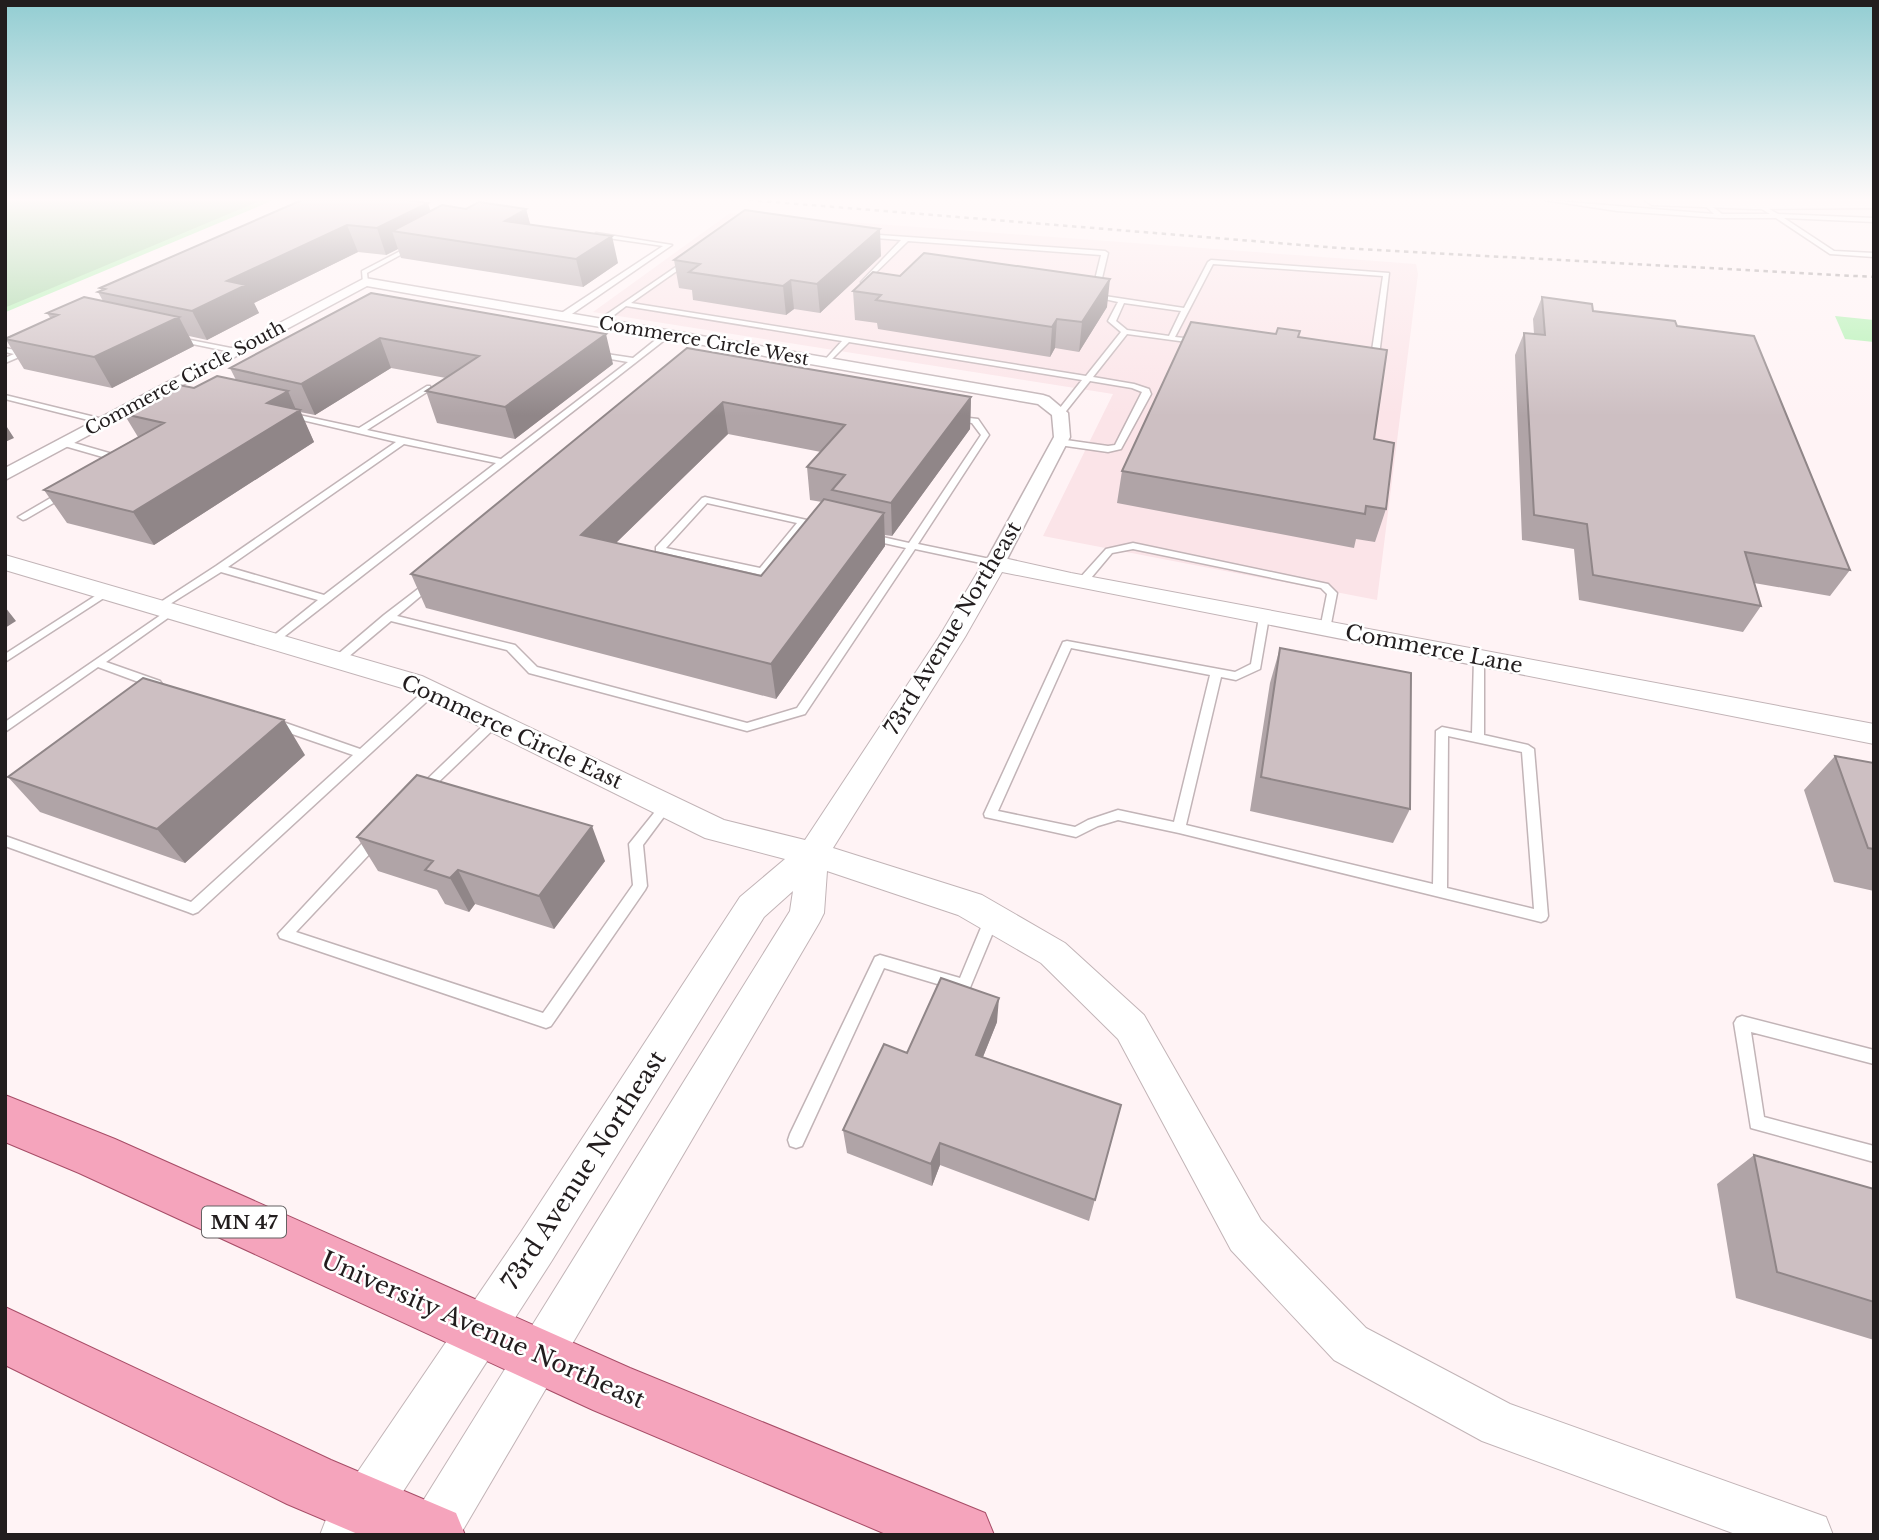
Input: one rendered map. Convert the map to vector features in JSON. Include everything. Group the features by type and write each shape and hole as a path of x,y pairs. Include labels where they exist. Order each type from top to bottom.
{"main road":[{"name":"University Avenue Northeast","path":"5,1118 97,1156 626,1395 963,1535"},
{"path":"5,1335 354,1521 432,1534"}],"street":[{"name":"Commerce Circle West","path":"365,282 667,335 714,348 826,363 1043,400 1060,413"},
{"name":"Commerce Circle South","path":"5,475 175,388 236,351 365,282"},
{"name":"73rd Avenue Northeast","path":"354,1521 536,1247 752,907 813,854 952,637 1062,437 1060,413"},
{"name":"Commerce Circle East","path":"5,562 412,682 716,830 813,854 970,905 1053,953 1132,1027 1246,1235 1350,1345 1499,1424 1808,1535"},
{"name":"Commerce Lane","path":"995,563 1874,734"},
{"name":"73rd Avenue Northeast","path":"432,1534 807,912 813,854"}],"lane":[{"path":"364,272 365,282"},
{"path":"563,317 629,272"},
{"path":"598,323 671,272"},
{"path":"853,292 873,272"},
{"path":"1094,296 1100,272"},
{"path":"1171,338 1206,272"},
{"path":"1356,272 1387,274 1373,368 1360,366"},
{"path":"1082,295 1186,310"},
{"path":"1122,301 1112,320 1125,332 1208,343"},
{"path":"625,304 1139,387 1147,394 1118,447 1108,449 1059,442"},
{"path":"1060,413 1125,332"},
{"path":"272,640 667,335"},
{"path":"170,337 236,351"},
{"path":"826,363 848,340"},
{"path":"5,350 22,354 5,361"},
{"path":"592,353 632,360"},
{"path":"360,431 427,388"},
{"path":"5,397 104,422"},
{"path":"279,412 503,463"},
{"path":"388,617 511,647 533,670 747,727 802,710 985,435 975,421 947,416"},
{"path":"5,728 97,663 220,568 403,441"},
{"path":"64,443 121,459 110,466"},
{"path":"23,517 77,485"},
{"path":"803,522 762,572 659,550 705,500 830,528"},
{"path":"857,534 995,563"},
{"path":"1082,582 1109,551 1133,546 1324,586 1332,593 1325,629"},
{"path":"220,568 326,599"},
{"path":"337,660 442,573"},
{"path":"5,659 106,592"},
{"path":"1264,617 1256,666 1236,676 1067,644 990,814 1076,832 1093,822 1118,815 1178,828 1440,892 1541,916 1528,749 1442,731 1440,892"},
{"path":"1478,738 1479,658"},
{"path":"97,663 165,687"},
{"path":"1178,828 1216,673"},
{"path":"5,841 193,908 431,691"},
{"path":"257,718 362,754"},
{"path":"408,805 446,765 494,722"},
{"path":"389,825 285,934 546,1021 640,886 636,844 666,806"},
{"path":"796,1140 880,961 964,986 992,918"},
{"path":"1874,1057 1742,1023 1757,1124 1874,1154"}],"shaded area":[{"path":"5,272 95,272 5,310"},
{"path":"649,272 1418,272 1377,600 1043,536 1113,394 593,312"},
{"path":"1835,316 1874,320 1874,342 1845,339"}],"building":[{"path":"137,272 247,272 227,281 246,285 192,311 98,292 105,289 100,288"},
{"path":"689,272 831,272 817,284 791,280 783,286"},
{"path":"873,272 900,276 904,272 1059,272 1110,279 1082,322 1057,319 1052,327 876,300 881,295 853,291"},
{"path":"371,293 606,334 505,407 426,391 479,356 380,338 301,384 230,368"},
{"path":"84,297 179,317 94,357 5,339 58,315 47,313"},
{"path":"1542,297 1592,304 1593,311 1675,321 1677,326 1754,336 1850,570 1745,552 1761,606 1593,575 1587,524 1534,515 1524,333 1545,335"},
{"path":"1191,322 1276,334 1278,328 1300,331 1298,337 1387,350 1374,439 1394,443 1386,509 1366,506 1365,514 1122,471"},
{"path":"687,348 971,397 891,503 832,490 845,475 807,467 845,425 723,402 581,535 761,576 824,499 884,513 771,664 411,574"},
{"path":"217,376 288,391 267,403 300,410 133,512 44,490 164,423 124,414 179,385 194,388"},
{"path":"1280,648 1411,673 1410,809 1261,777"},
{"path":"143,678 284,720 157,829 8,777"},
{"path":"1835,756 1874,763 1874,849 1868,848"},
{"path":"417,775 592,826 539,896 458,870 450,878 425,870 433,861 357,837"},
{"path":"941,978 999,998 976,1055 1121,1105 1095,1200 940,1143 931,1164 843,1130 884,1044 907,1053"},
{"path":"1754,1155 1874,1189 1874,1302 1777,1272"}],"waterway":[{"path":"5,310 96,272"}],"railway":[{"path":"1779,272 1874,277"}]}
